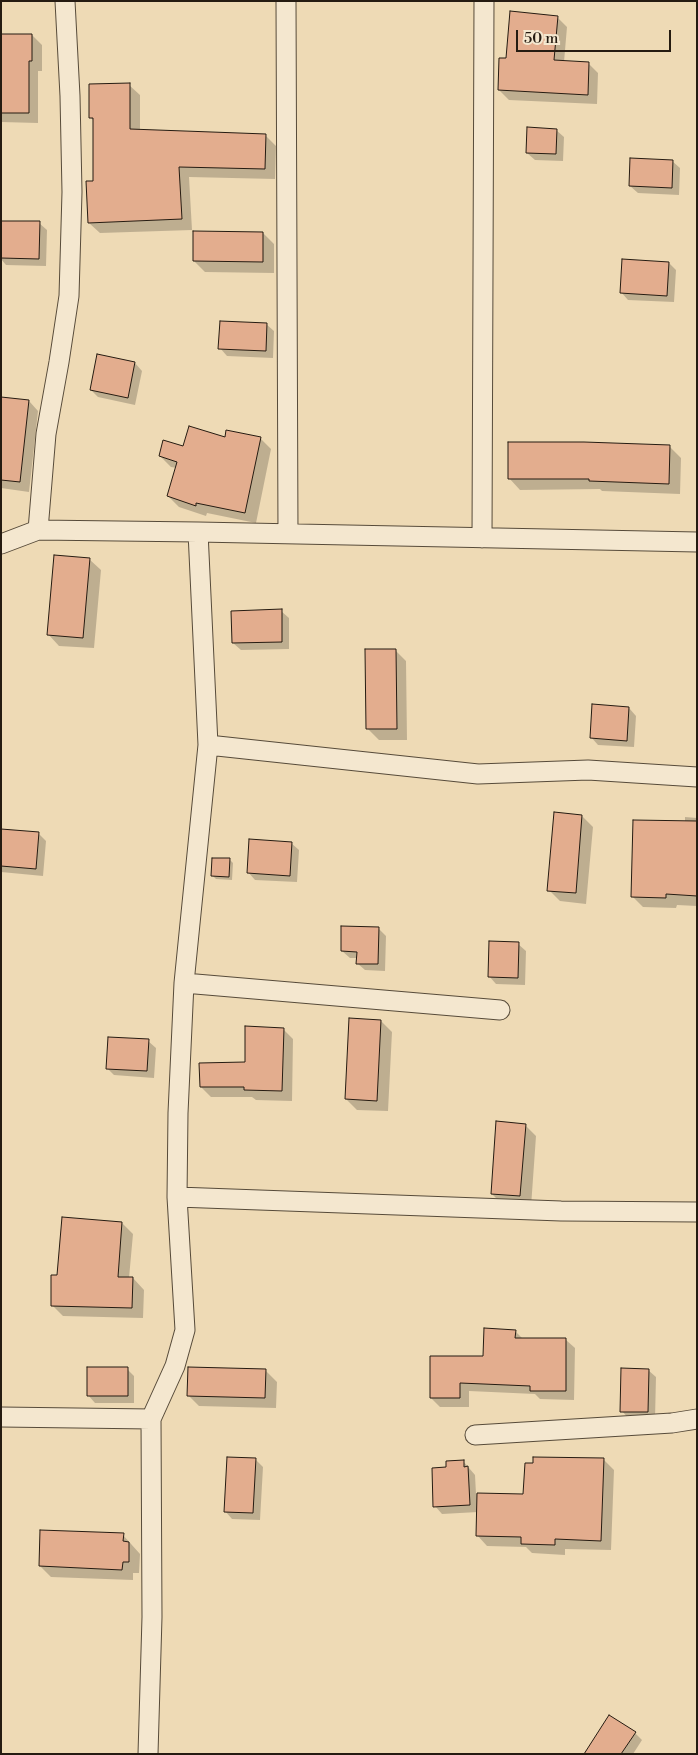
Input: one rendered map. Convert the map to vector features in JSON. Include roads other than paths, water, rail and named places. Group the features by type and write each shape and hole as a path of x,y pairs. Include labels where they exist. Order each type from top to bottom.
{"street":[{"path":"38,530 46,434 69,296 72,192 70,96 64,1"},
{"path":"286,1 288,534"},
{"path":"482,538 484,1"},
{"path":"1,544 38,530 697,542"},
{"path":"148,1754 152,1618 151,1419 175,1366 185,1330 177,1197 178,1113 184,983 208,745 198,532"},
{"path":"208,745 478,774 588,770 697,777"},
{"path":"184,983 500,1010"},
{"path":"177,1197 561,1211 697,1212"},
{"path":"1,1417 151,1419"},
{"path":"475,1435 672,1423 697,1419"}]}
